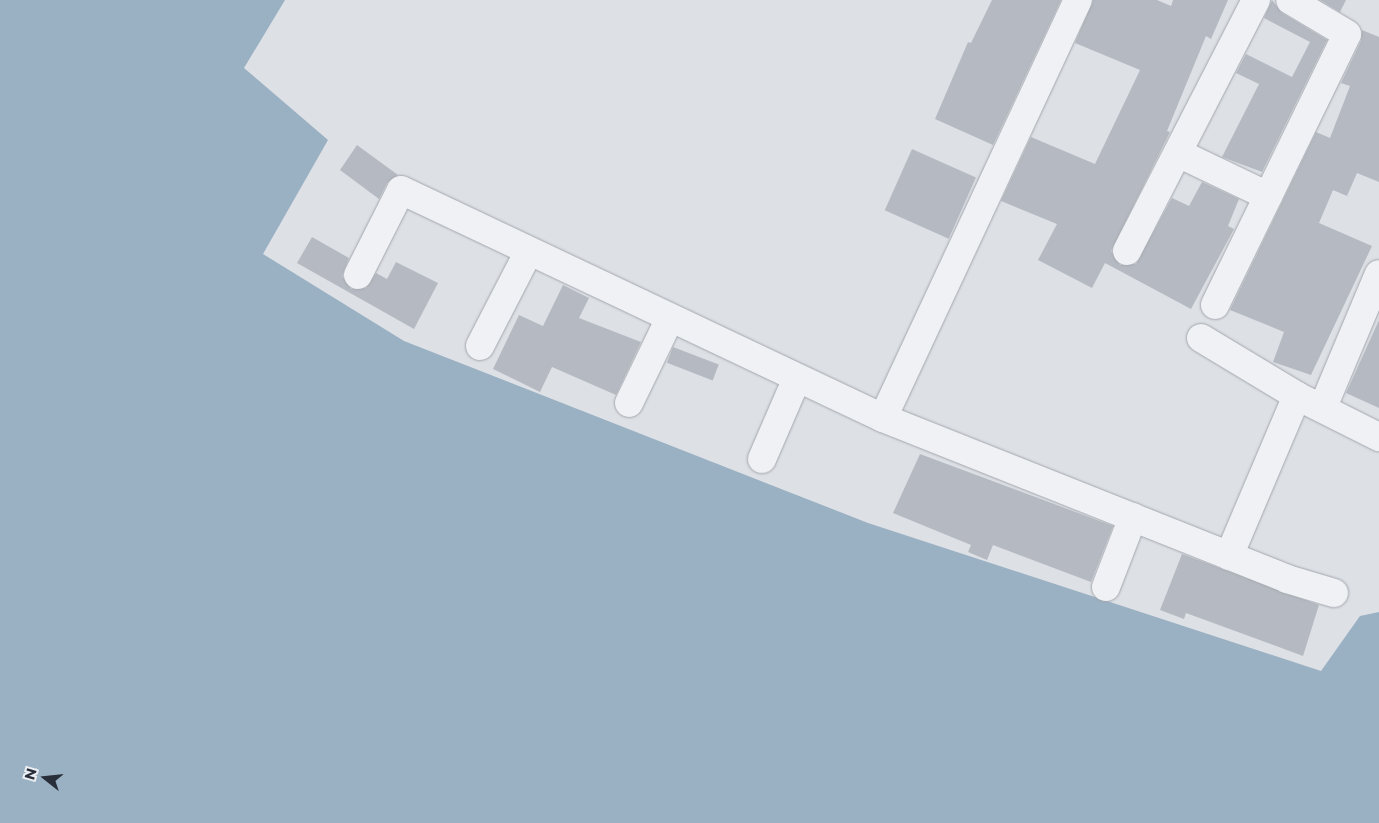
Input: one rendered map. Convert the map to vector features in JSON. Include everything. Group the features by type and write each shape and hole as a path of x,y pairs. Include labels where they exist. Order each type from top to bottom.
{"street":[{"path":"883,418 1078,0"},
{"path":"1128,251 1256,0"},
{"path":"1215,305 1347,34 1290,0"},
{"path":"1178,152 1268,196"},
{"path":"358,275 402,190 529,252 883,418 1229,556 1334,593"},
{"path":"480,346 529,252"},
{"path":"1323,407 1379,274"},
{"path":"629,403 670,318"},
{"path":"1202,338 1297,396 1323,407 1379,437"},
{"path":"762,459 797,378"},
{"path":"1229,556 1297,396"},
{"path":"1106,587 1133,517"}],"water":[{"path":"0,0 285,0 244,68 328,140 263,254 404,341 868,523 1321,671 1360,616 1379,612 1379,823 0,823"}],"building":[{"path":"992,0 1061,0 993,145 935,119 968,42 971,43"},
{"path":"1093,0 1157,0 1171,6 1173,0 1228,0 1211,39 1206,36 1167,131 1170,132 1111,251 1120,265 1136,264 1172,198 1189,206 1202,182 1239,199 1228,226 1234,229 1191,309 1105,263 1092,288 1038,260 1057,224 1001,201 1031,137 1095,164 1140,70 1075,43"},
{"path":"1272,0 1282,13 1327,40 1262,172 1222,157 1259,84 1236,73 1246,54 1292,77 1310,42 1264,18"},
{"path":"1320,0 1346,0 1340,12"},
{"path":"1362,30 1379,37 1379,182 1357,173 1347,196 1333,190 1319,223 1372,246 1311,375 1273,362 1284,332 1230,310 1316,132 1330,138 1350,86 1341,83 1361,41"},
{"path":"357,145 398,175 387,183 379,199 340,170"},
{"path":"912,149 976,177 949,239 885,210"},
{"path":"312,237 349,258 342,276 351,289 366,288 376,273 387,279 396,262 438,283 414,329 297,263"},
{"path":"563,285 589,298 579,318 641,342 616,395 552,367 540,392 493,369 519,315 543,326"},
{"path":"1379,320 1379,408 1346,393"},
{"path":"673,347 719,365 713,380 667,363"},
{"path":"920,454 1113,526 1091,582 993,545 987,560 968,552 971,545 893,513"},
{"path":"1182,554 1319,605 1303,656 1186,613 1184,619 1160,610"}]}
